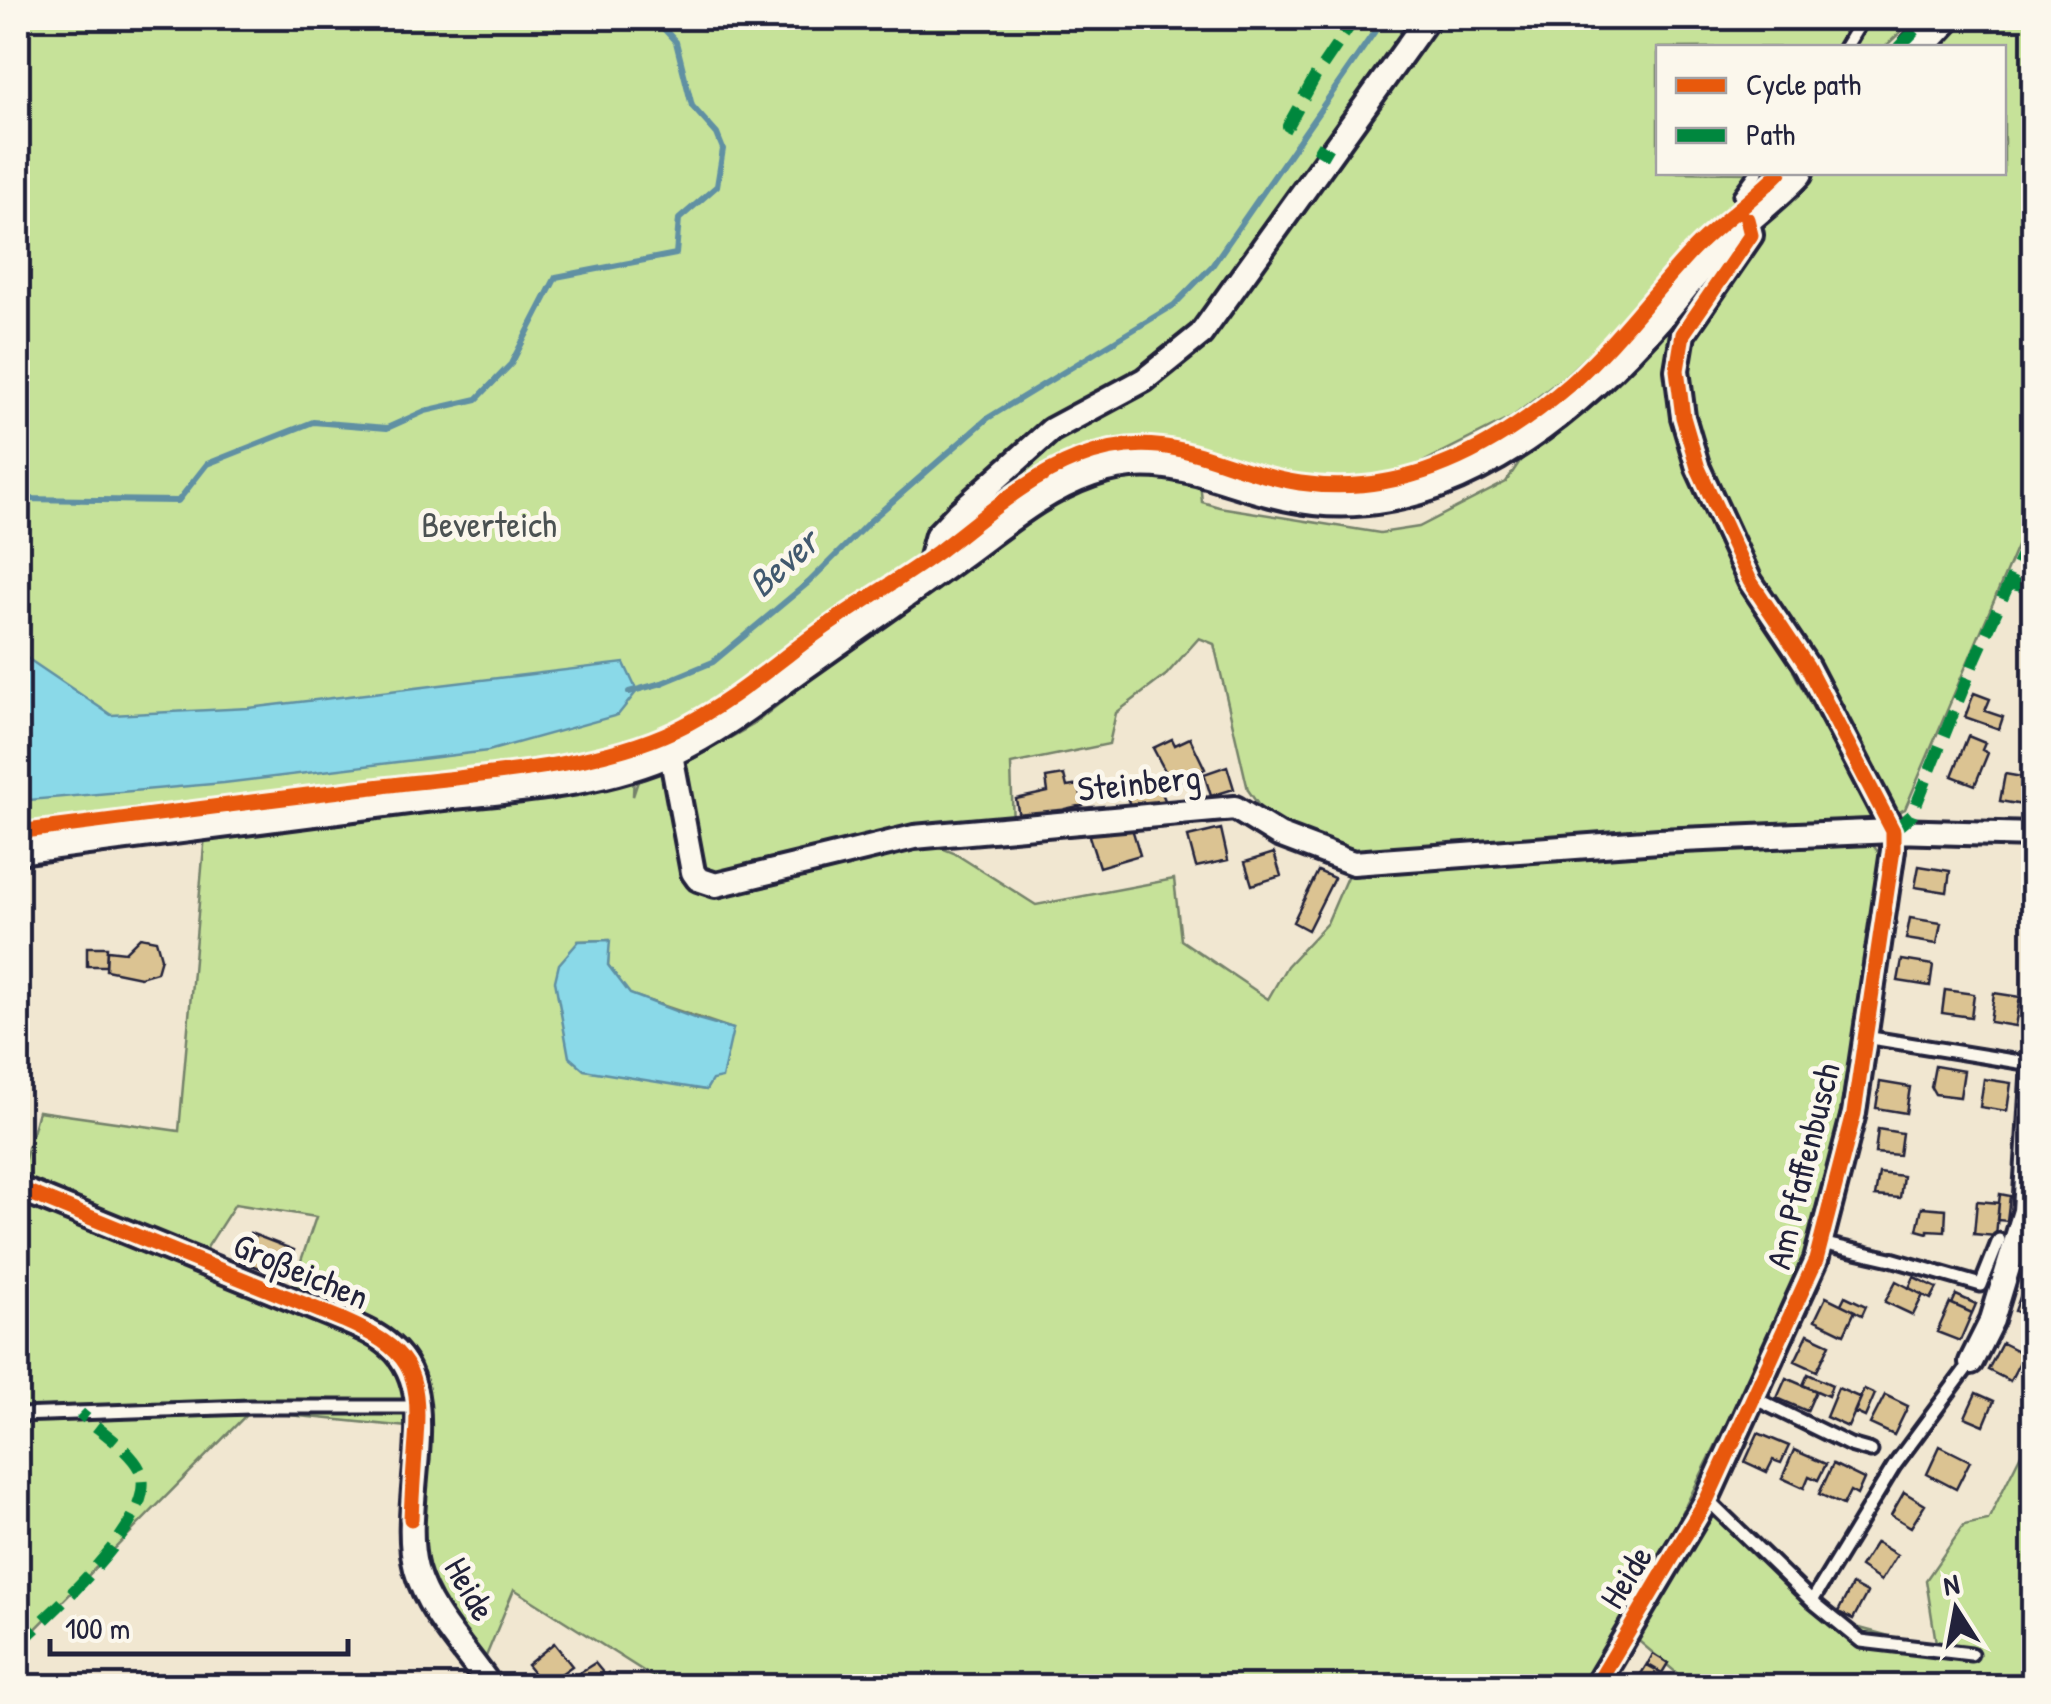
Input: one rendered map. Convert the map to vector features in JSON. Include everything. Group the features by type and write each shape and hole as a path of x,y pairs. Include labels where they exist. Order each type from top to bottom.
{"street":[{"path":"937,568 931,557 937,535 975,495 1051,430 1144,380 1200,334 1428,18"},
{"path":"1919,45 1944,18"},
{"path":"18,846 577,776 670,749 742,708 1037,494 1091,469 1124,461 1172,460 1276,492 1316,498 1370,499 1431,485 1522,436 1576,394 1640,334 1718,242 1793,175"},
{"path":"1750,216 1751,235 1683,334 1677,370 1683,417 1698,468 1750,580 1807,666 1893,830"},
{"name":"Steinberg","path":"670,749 693,872 698,879 716,885 914,837 1235,808 1279,835 1353,862 1893,830 2034,835"},
{"name":"Am Pfaffenbusch","path":"1707,1499 1816,1260 1854,1113 1893,830"},
{"path":"1971,1362 1992,1320 2024,1211 2026,1062"},
{"name":"Großeichen","path":"18,1188 376,1336 398,1353 418,1390 410,1519"},
{"name":"Heide","path":"1596,1686 1707,1499"},
{"name":"Heide","path":"410,1519 411,1542 422,1587 490,1686"}],"lane":[{"path":"1846,45 1863,18"},
{"path":"1750,216 1740,195 1755,175"},
{"path":"1865,1038 2026,1062"},
{"path":"1820,1243 1980,1286 1999,1240"},
{"path":"1812,1601 1894,1466 1971,1362"},
{"path":"1754,1398 1850,1446 1871,1451"},
{"path":"18,1415 418,1406"},
{"path":"1707,1499 1812,1601 1861,1641 1972,1654"}],"green space":[{"name":"Beverteich","path":"18,18 1861,18 1844,45 1656,45 1656,175 1754,175 1734,196 1740,203 1710,225 1630,315 1566,375 1512,417 1395,476 1298,478 1168,440 1135,438 1106,444 1073,453 1031,476 826,620 830,627 719,711 610,746 551,758 18,827"},
{"path":"1869,18 1915,18 1887,45 1857,45"},
{"path":"1961,18 2033,18 2033,509 1905,809 1895,814 1747,552 1704,467 1684,400 1689,336 1768,220 1813,175 2006,175 2006,45 1937,45"},
{"path":"1723,256 1676,329 1670,398 1795,663 1793,671 1872,818 1859,825 1390,849 1385,860 1279,835 1248,790 1214,644 1199,638 1166,675 1116,713 1109,744 1011,764 1013,828 917,838 954,853 1036,905 1174,879 1181,940 1268,999 1287,966 1327,923 1350,870 1871,843 1880,854 1862,990 1828,1178 1801,1273 1677,1523 1584,1686 661,1686 656,1679 514,1589 480,1671 422,1587 417,1428 250,1411 18,1647 18,1185 38,1111 179,1131 205,834 634,774 633,796 640,775 663,766 688,876 730,874 706,873 694,848 684,764 753,725 815,675 1076,490 1134,473 1200,481 1202,502 1219,507 1380,533 1419,527 1506,482 1528,449","holes":["609,940 608,965 629,994 733,1029 706,1090 692,1088 579,941","235,1204 316,1217 291,1290 199,1260"]},
{"path":"2033,1430 2033,1686 1692,1686 1634,1637 1702,1527 1713,1517 1845,1624 1937,1649 1926,1580 1964,1525 1988,1520"}],"water":[{"path":"18,652 111,715 249,708 624,663 637,691 618,715 488,751 224,783 18,801"},
{"path":"610,940 608,965 630,994 733,1029 722,1078 712,1080 706,1090 584,1070 569,1057 555,981 559,964 579,941"}],"building":[{"path":"1974,693 1990,699 1985,711 2003,717 1999,729 1965,717"},
{"path":"1968,736 1985,743 1982,750 1988,753 1975,785 1952,776"},
{"path":"1190,738 1205,769 1164,789 1157,775 1165,771 1153,748 1172,739 1175,745"},
{"path":"1227,766 1234,789 1211,796 1204,774"},
{"path":"2005,774 2034,779 2034,796 2030,795 2028,806 2000,801"},
{"path":"1064,775 1067,787 1079,785 1083,805 1065,809 1067,819 1020,823 1016,799 1048,792 1046,778"},
{"path":"1156,779 1165,800 1133,813 1125,792"},
{"path":"1131,825 1140,855 1099,867 1088,833"},
{"path":"1221,829 1228,860 1196,867 1188,837"},
{"path":"1274,853 1281,876 1252,885 1245,862"},
{"path":"1919,866 1950,871 1947,892 1915,887"},
{"path":"1318,871 1334,878 1308,930 1293,922"},
{"path":"1910,918 1941,923 1937,944 1906,939"},
{"path":"140,937 156,940 161,958 157,972 140,977 106,970 107,950 125,952"},
{"path":"87,947 107,947 106,966 87,966"},
{"path":"1902,960 1933,965 1930,986 1898,981"},
{"path":"1945,990 1974,994 1971,1017 1942,1013"},
{"path":"1994,993 2020,997 2015,1026 1990,1022"},
{"path":"1935,1066 1964,1071 1960,1097 1935,1094 1931,1087"},
{"path":"1984,1079 2011,1083 2007,1111 1980,1107"},
{"path":"1880,1082 1910,1087 1906,1113 1876,1108"},
{"path":"1878,1129 1902,1133 1899,1155 1875,1153"},
{"path":"1879,1173 1903,1176 1900,1198 1875,1196"},
{"path":"2000,1194 2010,1196 2007,1221 1997,1220"},
{"path":"1977,1201 1999,1203 1996,1236 1974,1234"},
{"path":"1922,1207 1946,1209 1945,1231 1917,1230"},
{"path":"250,1233 294,1250 284,1277 240,1261"},
{"path":"1914,1277 1937,1288 1931,1299 1909,1288"},
{"path":"2027,1278 2034,1281 2034,1318 2015,1311"},
{"path":"1896,1281 1923,1295 1913,1315 1885,1302"},
{"path":"1956,1295 1976,1304 1972,1313 1952,1304"},
{"path":"1845,1296 1866,1306 1862,1315 1841,1304"},
{"path":"1826,1297 1855,1311 1844,1334 1815,1320"},
{"path":"1950,1303 1972,1313 1960,1341 1937,1332"},
{"path":"1808,1334 1830,1344 1817,1371 1795,1361"},
{"path":"2002,1343 2024,1354 2010,1381 1988,1370"},
{"path":"1808,1374 1832,1385 1828,1396 1803,1385"},
{"path":"1786,1378 1816,1391 1807,1411 1777,1398"},
{"path":"1838,1388 1861,1398 1848,1427 1826,1417"},
{"path":"1864,1389 1875,1394 1865,1417 1854,1412"},
{"path":"1976,1393 1994,1401 1984,1425 1965,1417"},
{"path":"1885,1395 1908,1406 1894,1435 1870,1424"},
{"path":"1758,1433 1789,1446 1781,1463 1773,1460 1767,1472 1745,1462"},
{"path":"1940,1446 1970,1461 1956,1489 1927,1474"},
{"path":"1794,1450 1826,1464 1818,1480 1809,1476 1804,1488 1782,1478"},
{"path":"1833,1464 1864,1479 1857,1495 1850,1491 1843,1505 1819,1494"},
{"path":"1904,1492 1925,1505 1911,1527 1891,1515"},
{"path":"1876,1542 1897,1555 1881,1581 1860,1567"},
{"path":"1852,1585 1867,1593 1853,1619 1838,1612"},
{"path":"554,1643 572,1666 544,1686 527,1665"},
{"path":"1653,1654 1668,1663 1662,1673 1647,1665"},
{"path":"595,1663 617,1686 588,1686 579,1673"},
{"path":"1647,1664 1662,1673 1654,1686 1638,1679"}],"waterway":[{"path":"18,499 178,501 207,464 313,422 387,428 425,411 477,399 511,364 556,277 676,254 679,219 717,186 723,149 717,134 692,106 676,42 654,18"},
{"name":"Bever","path":"629,692 713,662 809,582 870,521 988,418 1174,305 1212,266 1384,18"}],"marked path":[{"path":"1292,128 1288,126 1315,77 1355,18"},
{"path":"1901,45 1927,18"},
{"path":"1315,146 1330,155"},
{"path":"1893,831 1912,815 2034,528"},
{"path":"2008,583 2034,589"},
{"path":"18,1645 98,1565 133,1516 142,1493 141,1473 131,1457 80,1413"}],"cycle path":[{"path":"18,832 532,769 643,743 693,721 726,700 1040,477 1078,458 1111,448 1167,447 1270,477 1338,486 1410,476 1445,464 1510,429 1570,384 1701,241 1777,175"},
{"path":"1596,1686 1707,1499 1816,1260 1854,1113 1893,850 1893,831 1807,666 1750,581 1698,468 1683,417 1677,370 1683,334 1751,235 1747,219"},
{"path":"18,1188 343,1320 383,1341 406,1364 416,1395 411,1519"}]}
